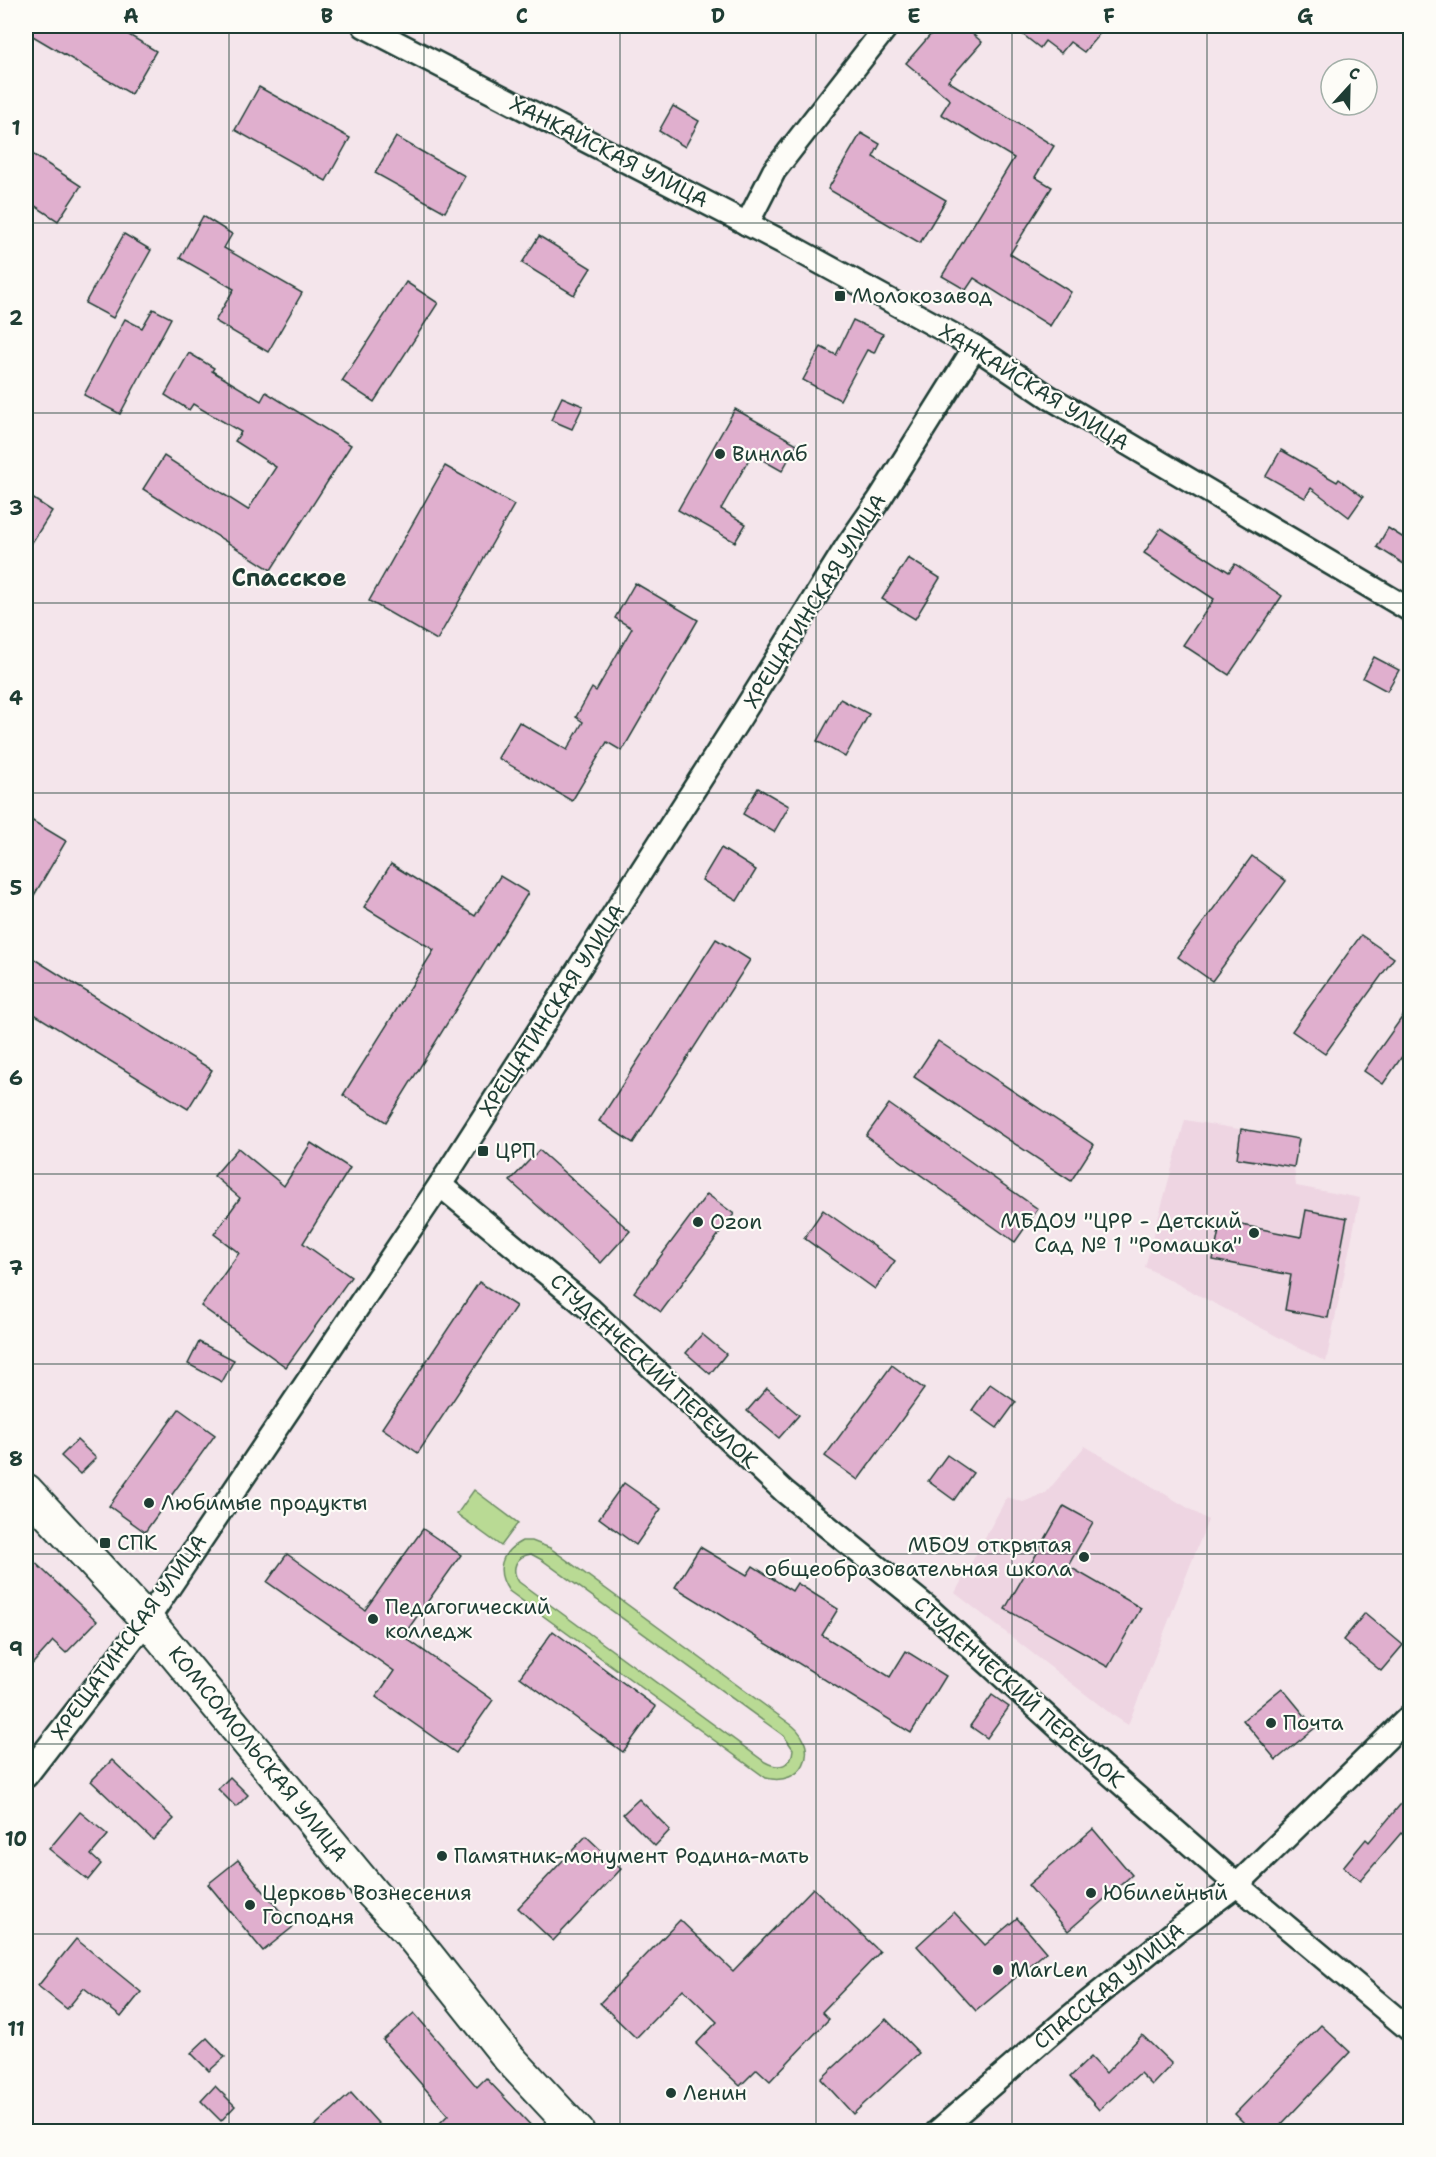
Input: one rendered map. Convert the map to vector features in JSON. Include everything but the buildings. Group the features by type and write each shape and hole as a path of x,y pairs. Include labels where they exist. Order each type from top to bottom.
{"street":[{"name":"ХАНКАЙСКАЯ УЛИЦА","path":"364,26 747,224 975,347 1049,397 1410,610"},
{"path":"747,224 774,171 887,26"},
{"name":"ХРЕЩАТИНСКАЯ УЛИЦА","path":"26,1776 147,1620 440,1185 975,347"},
{"name":"СТУДЕНЧЕСКИЙ ПЕРЕУЛОК","path":"440,1185 591,1310 785,1492 929,1609 1090,1756 1410,2030"},
{"name":"КОМСОМОЛЬСКАЯ УЛИЦА","path":"26,1490 147,1620 372,1894 408,1931 509,2058 578,2132"},
{"name":"СПАССКАЯ УЛИЦА","path":"937,2132 1066,2020 1177,1930 1238,1885 1410,1716"}],"shaded area":[{"name":"МБДОУ \"ЦРР - Детский Сад № 1 \"Ромашка\"","path":"1185,1120 1299,1139 1294,1167 1296,1186 1360,1198 1326,1362 1145,1267"},
{"name":"МБОУ открытая общеобразовательная школа","path":"1085,1446 1208,1520 1128,1725 955,1593 1007,1497 1023,1502 1046,1493"}],"green space":[{"path":"474,1490 518,1523 501,1546 457,1514"},
{"path":"522,1541 532,1541 550,1548 793,1726 801,1735 806,1746 804,1764 798,1772 779,1779 766,1778 509,1591 501,1569 505,1556","holes":["531,1554 784,1736 793,1749 787,1763 775,1766 765,1762 519,1582 515,1572 518,1560"]}],"place":[{"name":"Молокозавод","path":"840,296"},
{"name":"Винлаб","path":"720,454"},
{"name":"ЦРП","path":"483,1151"},
{"name":"Ozon","path":"698,1222"},
{"name":"МБДОУ \"ЦРР - Детский Сад № 1 \"Ромашка\"","path":"1254,1233"},
{"name":"Любимые продукты","path":"149,1503"},
{"name":"СПК","path":"105,1543"},
{"name":"МБОУ открытая общеобразовательная школа","path":"1084,1557"},
{"name":"Педагогический колледж","path":"373,1619"},
{"name":"Почта","path":"1271,1723"},
{"name":"Памятник-монумент Родина-мать","path":"442,1856"},
{"name":"Юбилейный","path":"1091,1893"},
{"name":"Церковь Вознесения Господня","path":"250,1905"},
{"name":"MarLen","path":"998,1970"},
{"name":"Ленин","path":"671,2093"}],"district":[{"name":"Спасское","path":"289,578"}]}
